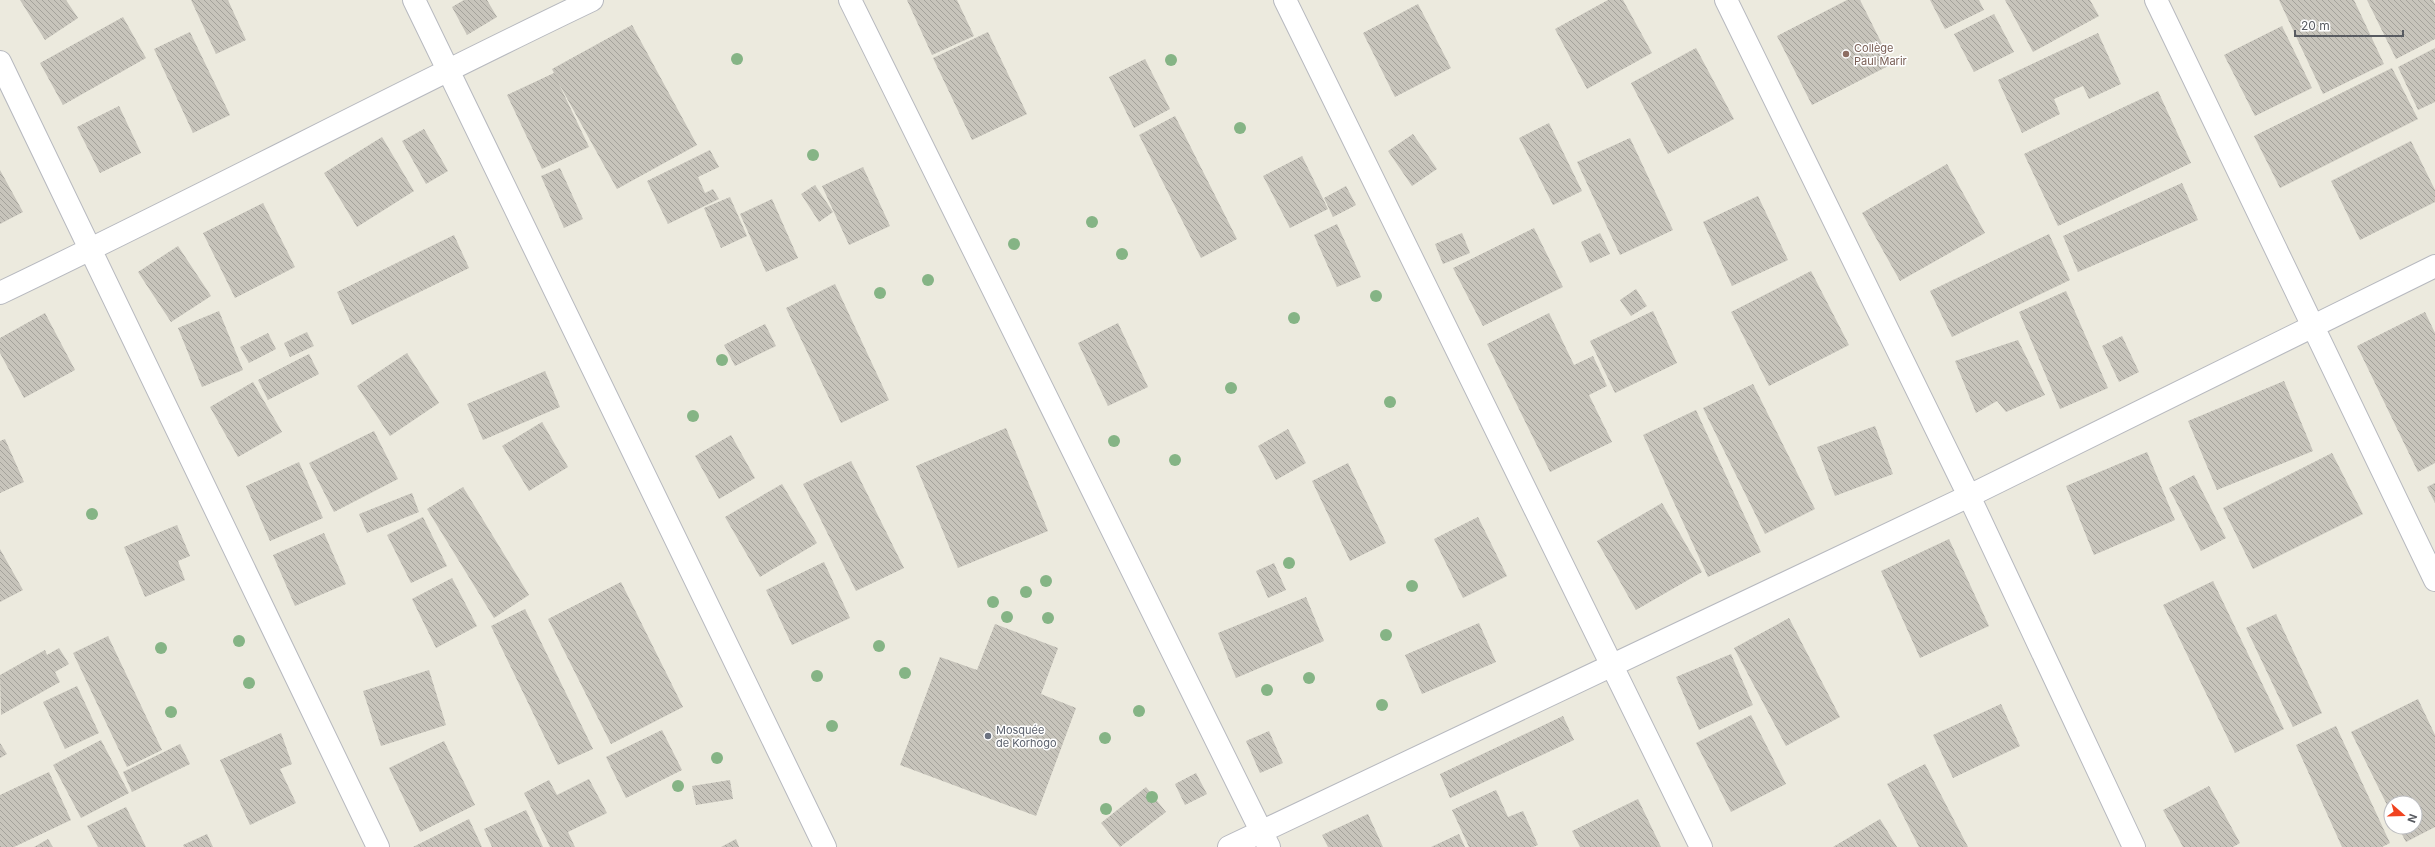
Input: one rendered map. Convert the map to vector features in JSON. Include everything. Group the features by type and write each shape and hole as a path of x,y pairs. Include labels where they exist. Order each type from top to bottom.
{"street":[{"path":"414,0 824,847"},
{"path":"0,293 91,250 447,69 592,0"},
{"path":"850,0 1265,839"},
{"path":"1286,0 1701,847"},
{"path":"1726,0 1969,496 2134,847"},
{"path":"2156,0 2435,580"},
{"path":"0,62 378,847"},
{"path":"1229,847 1265,839 1612,664 1969,496 2312,325 2435,266"}],"building":[{"path":"20,0 66,0 78,18 45,40"},
{"path":"191,0 228,0 246,40 216,54"},
{"path":"464,0 487,0 497,17 467,35 452,7"},
{"path":"907,0 957,0 974,36 932,55"},
{"path":"1608,0 1623,0 1652,53 1587,89 1555,29"},
{"path":"1847,0 1860,0 1892,64 1812,105 1777,36"},
{"path":"1930,0 1979,0 1984,10 1945,29"},
{"path":"2005,0 2090,0 2099,16 2033,52"},
{"path":"2279,0 2354,0 2384,64 2323,94"},
{"path":"2367,0 2433,0 2435,4 2435,39 2396,59"},
{"path":"1418,4 1451,68 1395,97 1363,33"},
{"path":"1994,14 2014,52 1974,72 1954,34"},
{"path":"123,17 146,58 63,105 40,63"},
{"path":"632,25 697,145 617,189 558,82 589,147 542,169 507,95 554,73 552,69"},
{"path":"2282,26 2312,88 2255,116 2224,55"},
{"path":"190,32 230,115 193,133 154,49"},
{"path":"988,32 1027,114 972,140 933,58"},
{"path":"2098,33 2121,84 2089,99 2083,86 2054,99 2060,114 2022,133 1998,80"},
{"path":"1696,48 1734,119 1668,154 1631,83"},
{"path":"2435,48 2435,102 2418,110 2398,67"},
{"path":"1145,59 1170,109 1134,128 1109,77"},
{"path":"2392,68 2418,119 2280,188 2254,136"},
{"path":"2158,91 2191,163 2058,226 2024,154"},
{"path":"119,106 141,153 100,173 77,127"},
{"path":"1175,116 1237,239 1201,258 1139,135"},
{"path":"1549,123 1582,191 1553,205 1519,138"},
{"path":"424,129 448,171 426,184 402,141"},
{"path":"1413,134 1437,169 1412,186 1388,151"},
{"path":"382,137 414,191 357,227 324,173"},
{"path":"1630,138 1673,230 1620,255 1577,162"},
{"path":"2411,141 2435,190 2435,202 2360,240 2331,181"},
{"path":"710,150 719,167 698,177 705,193 713,189 719,199 668,224 647,181"},
{"path":"1302,156 1328,209 1290,228 1263,176"},
{"path":"1947,164 1985,233 1900,281 1862,213"},
{"path":"863,167 890,226 849,245 822,186"},
{"path":"560,168 583,219 564,228 541,176"},
{"path":"0,170 23,212 0,224"},
{"path":"2182,183 2198,220 2078,272 2063,236"},
{"path":"815,185 833,212 819,222 801,194"},
{"path":"1346,186 1356,205 1333,217 1324,198"},
{"path":"1758,196 1788,260 1732,286 1703,222"},
{"path":"730,197 747,236 721,248 704,208"},
{"path":"772,199 798,258 766,272 740,214"},
{"path":"263,203 295,267 235,298 203,233"},
{"path":"1337,224 1361,277 1337,287 1314,235"},
{"path":"1534,228 1563,287 1483,326 1453,268"},
{"path":"1462,233 1470,253 1443,264 1435,244"},
{"path":"1600,233 1610,254 1590,263 1581,242"},
{"path":"2049,234 2070,280 1952,337 1930,291"},
{"path":"454,235 469,268 352,325 337,292"},
{"path":"178,246 211,296 171,322 138,272"},
{"path":"1811,271 1849,345 1769,386 1731,312"},
{"path":"835,284 889,400 841,423 786,308"},
{"path":"1636,289 1647,306 1631,316 1620,300"},
{"path":"2066,291 2108,388 2060,409 2019,312"},
{"path":"219,311 243,370 202,387 178,328"},
{"path":"1653,311 1677,363 1615,393 1590,341"},
{"path":"2425,312 2435,333 2435,463 2418,472 2357,346"},
{"path":"45,313 75,370 24,398 0,353 0,338"},
{"path":"1549,313 1574,365 1593,356 1607,386 1589,395 1612,442 1550,472 1487,344"},
{"path":"1118,323 1148,387 1108,406 1078,343"},
{"path":"765,324 776,346 735,366 724,345"},
{"path":"307,332 314,346 290,357 284,343"},
{"path":"268,333 276,349 249,363 240,347"},
{"path":"2122,336 2139,372 2119,382 2102,346"},
{"path":"2018,340 2045,395 2006,412 1997,401 1976,413 1955,361"},
{"path":"407,353 439,403 390,436 357,386"},
{"path":"309,354 319,374 268,400 258,380"},
{"path":"545,371 560,407 483,440 467,404"},
{"path":"2284,381 2313,451 2217,490 2188,421"},
{"path":"253,382 282,432 238,457 210,407"},
{"path":"1753,384 1815,509 1765,534 1703,408"},
{"path":"1696,410 1761,552 1708,577 1643,435"},
{"path":"542,422 568,467 529,491 502,446"},
{"path":"1875,426 1893,474 1835,496 1817,447"},
{"path":"1006,428 1048,531 958,568 916,466"},
{"path":"1288,429 1306,463 1276,480 1258,446"},
{"path":"374,431 398,479 334,512 309,463"},
{"path":"731,435 755,478 719,499 695,456"},
{"path":"5,439 24,482 0,493 0,441"},
{"path":"2147,452 2175,520 2094,555 2066,486"},
{"path":"2332,453 2363,514 2253,569 2223,508"},
{"path":"851,461 904,568 856,591 803,484"},
{"path":"299,462 323,518 270,541 246,486"},
{"path":"1348,463 1386,543 1350,561 1312,481"},
{"path":"2194,475 2226,538 2201,551 2169,488"},
{"path":"2435,483 2435,503 2427,487"},
{"path":"782,484 817,543 760,577 725,517"},
{"path":"463,487 529,595 494,618 427,509"},
{"path":"412,493 419,512 367,533 359,514"},
{"path":"1662,503 1702,572 1636,610 1597,541"},
{"path":"423,517 447,566 411,583 387,535"},
{"path":"1478,517 1507,576 1463,598 1434,539"},
{"path":"177,525 190,556 178,561 185,580 145,597 124,547"},
{"path":"324,533 346,584 295,606 273,555"},
{"path":"1949,539 1989,626 1920,658 1881,571"},
{"path":"0,549 23,590 0,602"},
{"path":"824,562 850,618 792,645 766,590"},
{"path":"1274,563 1286,590 1268,598 1256,571"},
{"path":"452,578 477,626 436,648 412,599"},
{"path":"2213,581 2284,729 2235,753 2163,605"},
{"path":"621,582 683,707 611,744 548,619"},
{"path":"1306,597 1324,641 1236,678 1218,633"},
{"path":"525,609 593,749 558,765 491,626"},
{"path":"2276,614 2322,713 2293,727 2246,628"},
{"path":"1789,618 1840,717 1786,746 1734,648"},
{"path":"1479,623 1496,662 1422,694 1405,655"},
{"name":"Mosquée de Korhogo","path":"995,624 1058,648 1041,694 1076,708 1036,816 900,765 940,657 977,670"},
{"path":"108,636 162,750 127,767 73,653"},
{"path":"59,648 69,664 55,672 60,682 1,715 0,675 45,650 47,655"},
{"path":"1731,654 1753,705 1699,730 1676,677"},
{"path":"429,670 446,725 381,746 363,691"},
{"path":"77,686 99,733 65,749 43,702"},
{"path":"2418,699 2435,735 2435,827 2423,833 2423,795 2383,795 2383,797 2351,732"},
{"path":"2001,704 2020,746 1953,778 1933,735"},
{"path":"1751,715 1786,784 1731,812 1696,743"},
{"path":"1563,716 1574,740 1450,798 1440,774"},
{"path":"2336,726 2383,828 2383,835 2386,835 2390,843 2382,847 2342,847 2296,745"},
{"path":"662,730 682,770 626,798 606,757"},
{"path":"1269,731 1283,763 1260,773 1246,741"},
{"path":"281,733 292,764 280,769 296,803 250,825 220,760"},
{"path":"101,740 129,793 81,818 53,765"},
{"path":"444,741 475,805 420,832 389,768"},
{"path":"0,743 7,754 0,758"},
{"path":"180,744 190,764 132,792 123,772"},
{"path":"1925,764 1968,847 1919,847 1887,784"},
{"path":"49,772 71,820 14,847 0,847 0,795"},
{"path":"1196,773 1207,794 1185,805 1175,784"},
{"path":"589,779 607,813 568,832 575,847 550,847 524,793 549,780 557,795"},
{"path":"730,780 733,799 696,805 692,786"},
{"path":"2209,786 2240,843 2233,847 2183,847 2163,810"},
{"path":"1146,787 1166,812 1120,847 1101,823"},
{"path":"1496,790 1508,817 1523,811 1538,845 1533,847 1469,847 1452,810"},
{"path":"1638,799 1661,847 1580,847 1572,831"},
{"path":"126,807 146,847 98,847 87,826"},
{"path":"526,810 543,847 492,847 484,829"},
{"path":"1368,814 1383,847 1328,847 1322,835"},
{"path":"469,819 482,847 413,847"},
{"path":"1880,819 1897,847 1833,847"},
{"path":"207,834 213,847 184,847 183,845"},
{"path":"1459,834 1465,847 1431,847"},
{"path":"2402,835 2420,835 2406,842"},
{"path":"48,839 53,847 34,847"},
{"path":"736,839 739,847 721,847"}],"place":[{"name":"Collège Paul Marir","path":"1846,54"},
{"name":"Mosquée de Korhogo","path":"988,736"}]}
